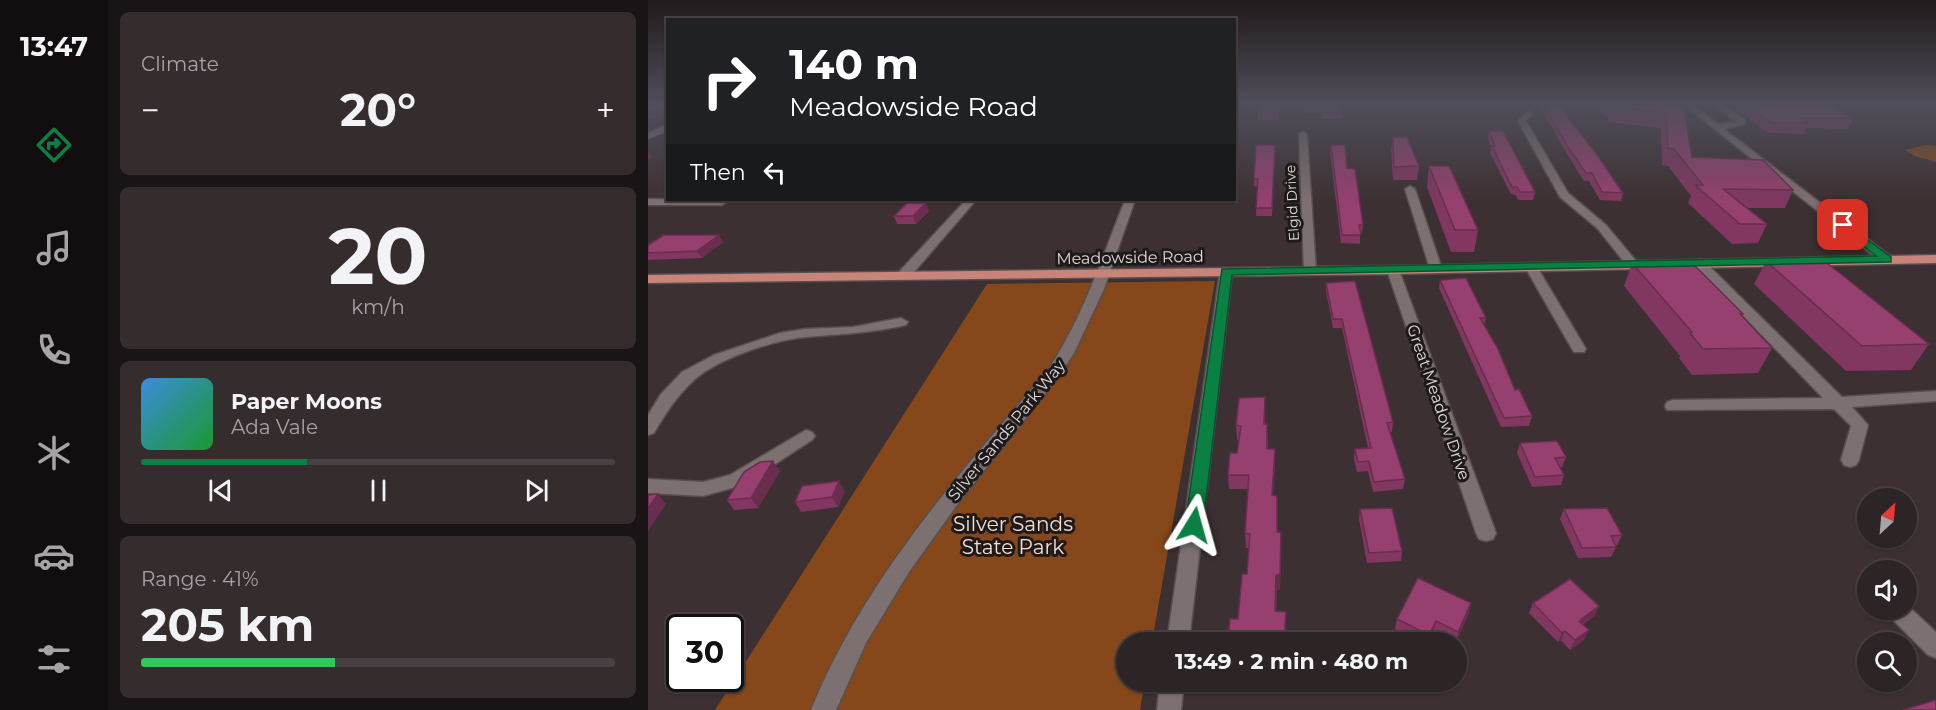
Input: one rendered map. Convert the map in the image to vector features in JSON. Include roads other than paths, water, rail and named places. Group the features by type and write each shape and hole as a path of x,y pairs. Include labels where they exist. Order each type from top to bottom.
{"main road":[{"name":"Meadowside Road","path":"648,279 1393,270 1936,259"}],"street":[{"name":"Elgid Drive","path":"1303,137 1310,271"},
{"path":"1531,137 1564,195 1602,227 1632,264"},
{"path":"1729,137 1887,260"},
{"path":"1410,189 1436,269"},
{"path":"903,276 969,201"},
{"name":"Silver Sands Park Way","path":"823,710 858,636 907,558 939,514 1054,373 1069,350 1103,273 1130,201"},
{"path":"648,202 722,202"},
{"path":"1699,263 1860,425 1851,460"},
{"path":"1531,267 1579,349"},
{"name":"Great Meadow Drive","path":"1393,270 1486,533"},
{"path":"1179,632 1226,272"},
{"path":"648,429 667,398 688,376 719,358 780,337 805,333 853,331 901,322"},
{"path":"1673,406 1837,404 1936,396"},
{"path":"648,486 703,489 736,480 806,436"},
{"path":"1908,620 1936,647"},
{"path":"1169,710 1171,692"}],"park label":[{"name":"Silver Sands State Park","path":"1013,536"}]}
